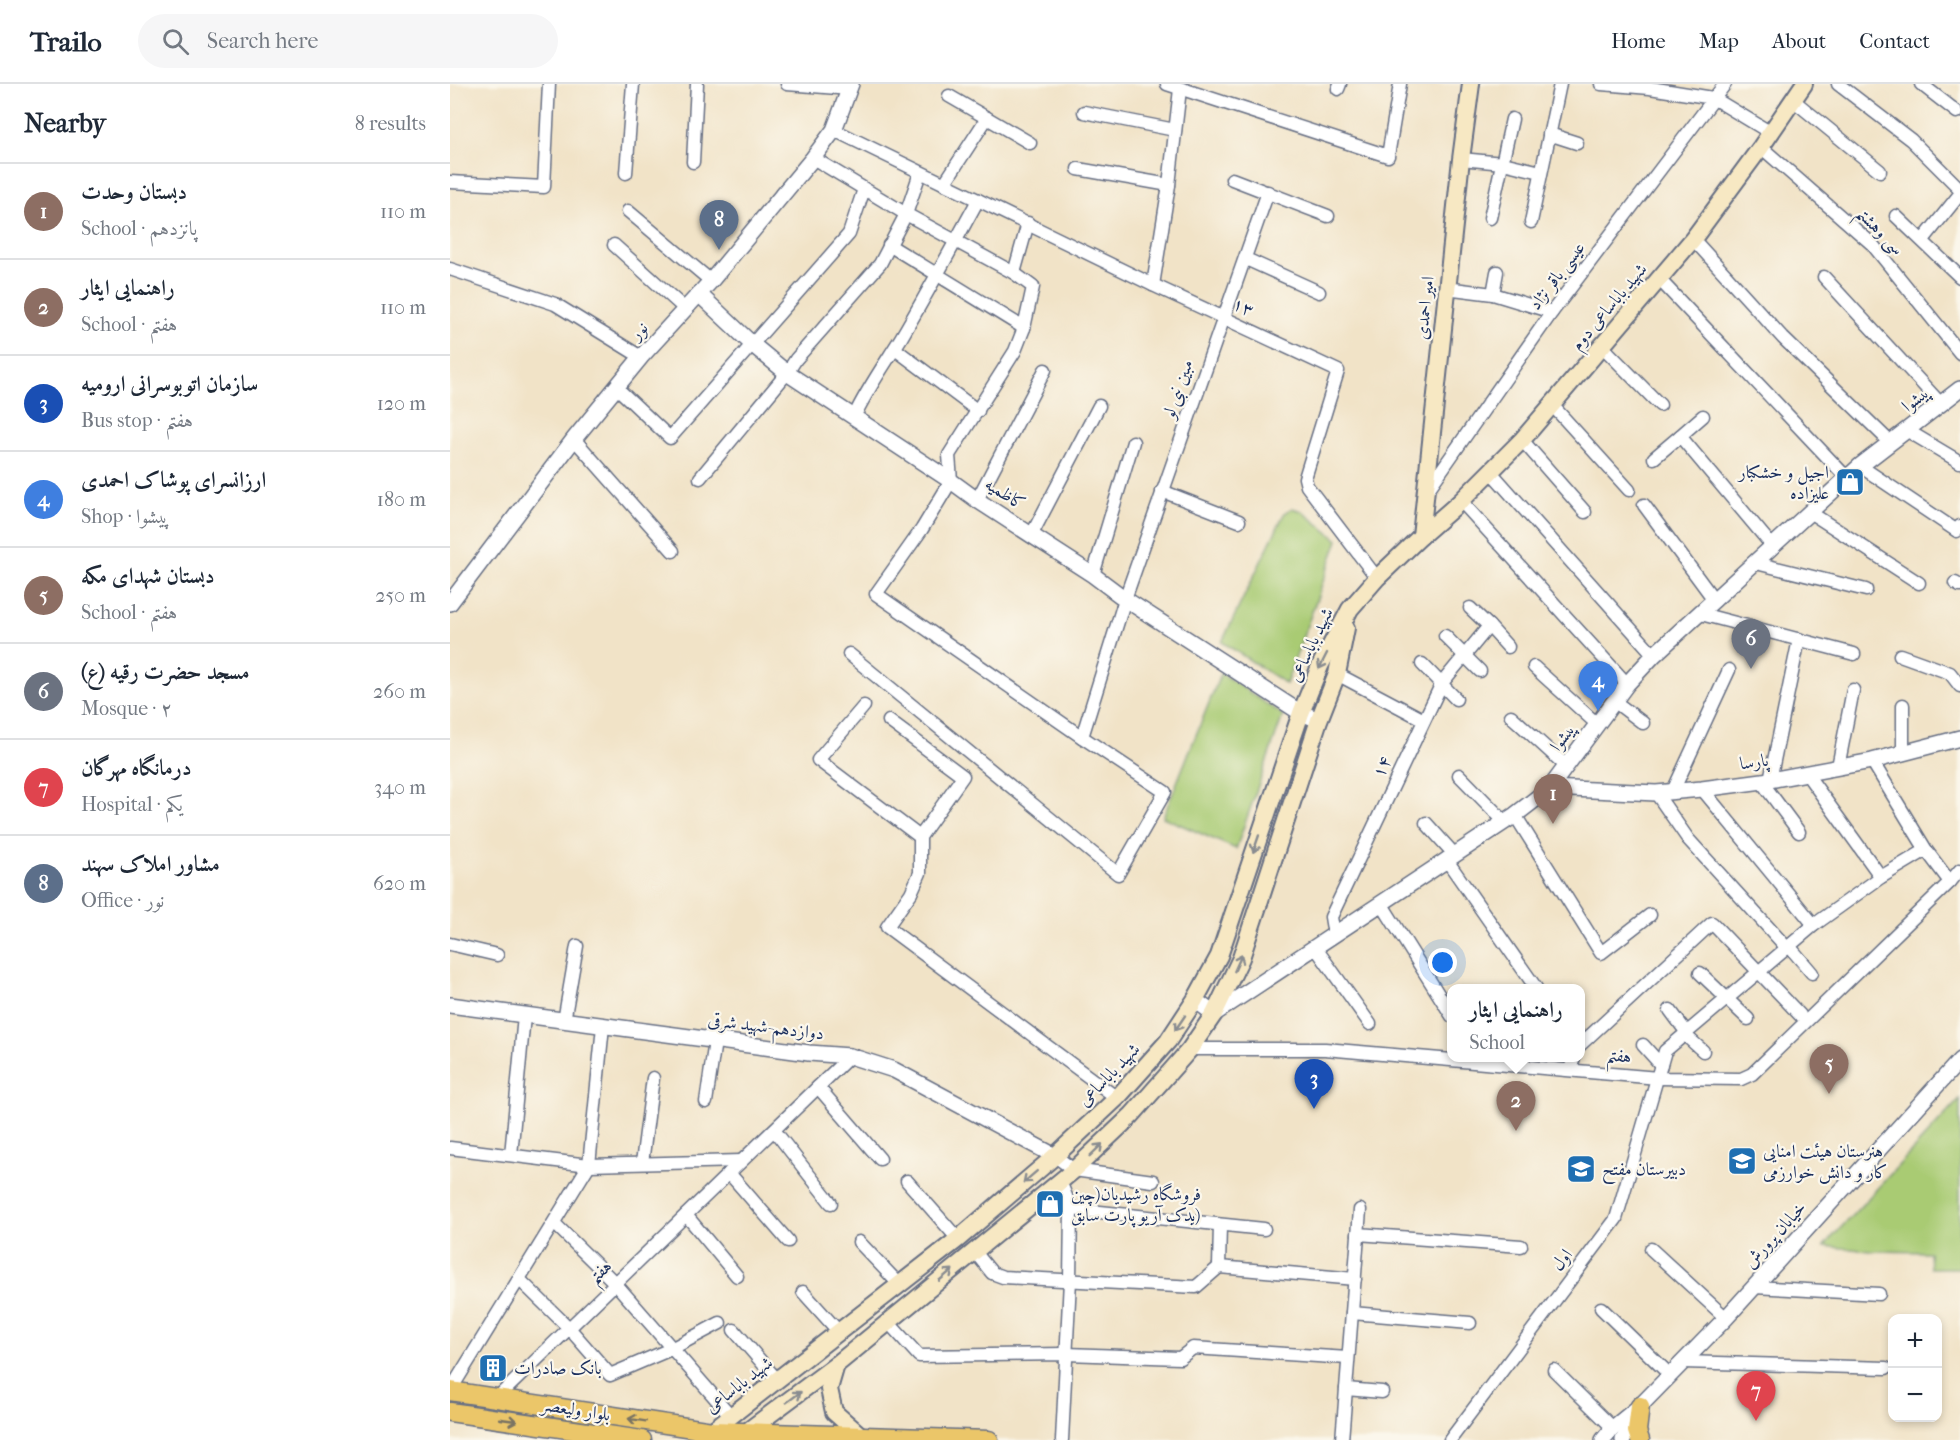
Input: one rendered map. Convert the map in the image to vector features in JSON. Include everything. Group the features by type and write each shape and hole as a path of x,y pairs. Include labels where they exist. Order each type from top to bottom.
{"main road":[{"name":"امیر احمدی","path":"1421,536 1446,288 1471,84"},
{"name":"شهید باباساعی دوم","path":"1421,536 1461,501 1521,440 1693,239 1804,84"},
{"name":"شهید باباساعی","path":"706,1436 958,1239 1055,1156 1117,1098 1168,1041 1195,1000 1219,956 1301,713 1320,666 1350,609 1377,578 1421,536"},
{"name":"شهید باباساعی","path":"741,1436 889,1323 1074,1170 1132,1115 1190,1049 1214,1014 1241,958 1318,720 1337,674 1350,609"},
{"path":"836,1365 829,1389 834,1412 860,1435"},
{"name":"بلوار ولیعصر","path":"450,1391 706,1436 860,1435 989,1440"},
{"path":"1640,1406 1637,1431 1640,1440"},
{"name":"بلوار ولیعصر","path":"450,1412 642,1440"}],"street":[{"path":"450,182 544,187 549,84"},
{"path":"626,173 633,84"},
{"path":"693,162 697,84"},
{"path":"787,84 851,86"},
{"path":"1167,84 1388,156 1400,84"},
{"path":"1531,222 1560,84"},
{"path":"1601,84 1650,88 1713,98 1771,132"},
{"name":"عیسی باقر نژاد","path":"1425,495 1552,312 1725,84"},
{"path":"1838,84 1911,140 1960,189"},
{"path":"1921,84 1957,112"},
{"name":"نور","path":"450,603 574,439 641,357 711,281 813,158 834,130 851,86"},
{"path":"1153,285 1169,185 1180,89"},
{"path":"949,96 1030,143"},
{"path":"1793,100 1880,171"},
{"path":"1084,112 1175,130"},
{"path":"944,184 987,118"},
{"path":"1490,218 1512,119"},
{"name":"۱۳","path":"834,130 1222,318 1338,371 1305,478 1307,486 1377,578"},
{"path":"1549,134 1577,143"},
{"name":"سی وهشتم","path":"1761,147 1872,244 1960,352"},
{"path":"813,158 906,214 1014,273 1033,287 1024,328 1015,351 949,455 951,481 922,529 876,594 1165,792 1118,874 849,654"},
{"path":"1461,159 1503,163 1541,172"},
{"path":"1078,169 1169,185"},
{"path":"700,478 796,359 880,264 906,214 920,173"},
{"path":"1232,179 1328,216"},
{"path":"617,388 670,438 849,234 864,189"},
{"name":"مبین نبی لو","path":"1082,737 1125,599 1268,192"},
{"path":"1923,240 1960,194"},
{"path":"854,417 865,393 895,349 938,276 978,200"},
{"path":"628,211 711,281"},
{"path":"1896,216 1960,277"},
{"path":"1014,273 1028,223"},
{"path":"1693,239 1783,338 1891,443"},
{"path":"614,245 685,309"},
{"path":"889,245 1024,328"},
{"path":"1246,259 1319,292"},
{"path":"450,269 555,304 641,357"},
{"path":"1493,294 1497,272"},
{"path":"1824,277 1953,397"},
{"path":"1659,279 1848,478"},
{"path":"1446,288 1493,294 1552,312"},
{"name":"کاظمیه","path":"699,294 753,345 787,373 1032,534 1125,599 1301,713 1318,720"},
{"path":"1602,346 1660,405"},
{"path":"895,349 978,411"},
{"path":"977,500 1046,370"},
{"name":"پیشوا","path":"1214,1014 1510,819 1550,788 1627,684 1654,655 1860,466 1953,397"},
{"path":"1552,405 1629,490"},
{"path":"1032,534 1099,406"},
{"path":"1654,458 1703,416"},
{"path":"1908,431 1960,462"},
{"path":"1680,436 1773,547"},
{"path":"574,439 673,551"},
{"path":"1521,440 1585,512"},
{"path":"1093,575 1132,442"},
{"path":"1860,466 1957,531 1960,526"},
{"path":"1491,472 1654,655"},
{"path":"1162,491 1239,521"},
{"path":"1461,501 1627,684"},
{"path":"1644,505 1715,601"},
{"path":"1811,513 1919,583"},
{"path":"1756,563 1866,590"},
{"path":"1470,608 1508,646"},
{"path":"1701,614 1854,654"},
{"name":"۱۴","path":"1334,935 1331,917 1442,683 1489,626"},
{"path":"1445,636 1480,670"},
{"path":"1799,639 1766,781 1799,832"},
{"path":"1900,655 1950,673 1960,686"},
{"path":"1422,664 1456,699"},
{"path":"1534,666 1597,724"},
{"path":"1673,791 1729,670"},
{"path":"1337,674 1424,720"},
{"path":"1838,767 1853,690"},
{"path":"1614,701 1643,723"},
{"path":"1903,705 1903,753"},
{"path":"864,706 818,760 920,837"},
{"path":"1511,716 1566,766"},
{"path":"889,721 963,776 920,837 920,873 911,893 887,927 1117,1098"},
{"name":"پارسا","path":"1550,788 1656,793 1702,789 1766,781 1872,761 1960,738"},
{"path":"1872,761 1926,850 1950,882"},
{"path":"1806,773 1881,877"},
{"path":"1459,775 1510,819 1601,953 1650,915"},
{"path":"1702,789 1814,925"},
{"path":"1656,793 1688,839 1812,973"},
{"path":"1426,823 1533,984"},
{"path":"1661,1065 1665,1051 1814,925 1881,877 1926,850"},
{"name":"هفتم","path":"1554,1062 1658,1078 1741,1079 1752,1074 1960,870"},
{"path":"1381,903 1447,1008"},
{"path":"1585,1041 1712,923 1800,1015"},
{"path":"450,944 497,955"},
{"path":"564,1021 577,946"},
{"path":"1315,947 1370,1024"},
{"path":"1700,973 1748,1019"},
{"path":"1195,1000 1214,1014"},
{"name":"دوازدهم-شهید شرقی","path":"450,1005 715,1041 850,1056 894,1070 1055,1156"},
{"path":"1670,1010 1686,1034 1703,1051"},
{"path":"511,1155 524,1016"},
{"path":"450,1391 589,1165 603,1026"},
{"path":"706,1102 715,1041"},
{"path":"1643,1045 1661,1065"},
{"name":"هفتم","path":"1190,1049 1325,1049 1447,1056"},
{"name":"هفتم","path":"497,1398 850,1056"},
{"name":"خیابان پرورش","path":"1613,1436 1726,1318 1960,1060"},
{"name":"اول","path":"1450,1440 1616,1219 1661,1065"},
{"path":"642,1163 653,1078"},
{"path":"818,1087 880,1159"},
{"path":"774,1130 831,1203"},
{"path":"450,1148 589,1165 741,1161"},
{"path":"1055,1156 1074,1170 1153,1180"},
{"path":"729,1173 788,1241"},
{"path":"907,1181 958,1239"},
{"path":"1060,1181 1071,1209 1062,1440"},
{"path":"1071,1209 1264,1228"},
{"path":"1342,1440 1360,1210"},
{"path":"686,1215 736,1276"},
{"path":"554,1223 615,1283 731,1416"},
{"path":"1219,1267 1220,1225"},
{"path":"1358,1234 1521,1246"},
{"path":"859,1242 899,1284"},
{"path":"1651,1249 1726,1318"},
{"path":"975,1252 992,1273 1003,1277 1196,1287 1219,1267 1355,1279"},
{"path":"519,1279 569,1328 610,1375 671,1349 720,1323"},
{"path":"1754,1287 1879,1294"},
{"path":"803,1292 839,1332"},
{"path":"1602,1308 1670,1376"},
{"path":"1352,1313 1470,1323"},
{"path":"889,1323 919,1356 1066,1354 1180,1358 1193,1348 1348,1358"},
{"path":"734,1330 777,1380"},
{"path":"1683,1362 1886,1368"},
{"path":"1554,1370 1613,1436"},
{"path":"1346,1389 1382,1392"}],"green space":[{"path":"1292,508 1302,511 1338,540 1286,684 1222,642 1284,514"},
{"path":"1221,673 1283,715 1236,849 1163,817"},
{"path":"1960,1099 1960,1268 1930,1268 1929,1252 1870,1251 1824,1246"}],"place":[{"name":"مشاور املاک سهند","path":"719,250"},
{"name":"اجیل و خشکبار علیزاده","path":"1850,482"},
{"name":"مسجد حضرت رقیه (ع)","path":"1751,669"},
{"name":"ارزانسرای پوشاک احمدی","path":"1598,711"},
{"name":"دبستان وحدت","path":"1553,824"},
{"name":"دبستان شهدای مکه","path":"1829,1094"},
{"name":"سازمان اتوبوسرانی ارومیه","path":"1314,1109"},
{"name":"راهنمایی ایثار","path":"1516,1131"},
{"name":"هنرستان هیئت امنایی کار و دانش خوارزمی","path":"1742,1161"},
{"name":"دبیرستان مفتح","path":"1581,1169"},
{"name":"فروشگاه رشیدیان(چین یدک آریو پارت سابق)","path":"1050,1204"},
{"name":"بانک صادرات","path":"493,1368"},
{"name":"درمانگاه مهرگان","path":"1756,1421"}]}
